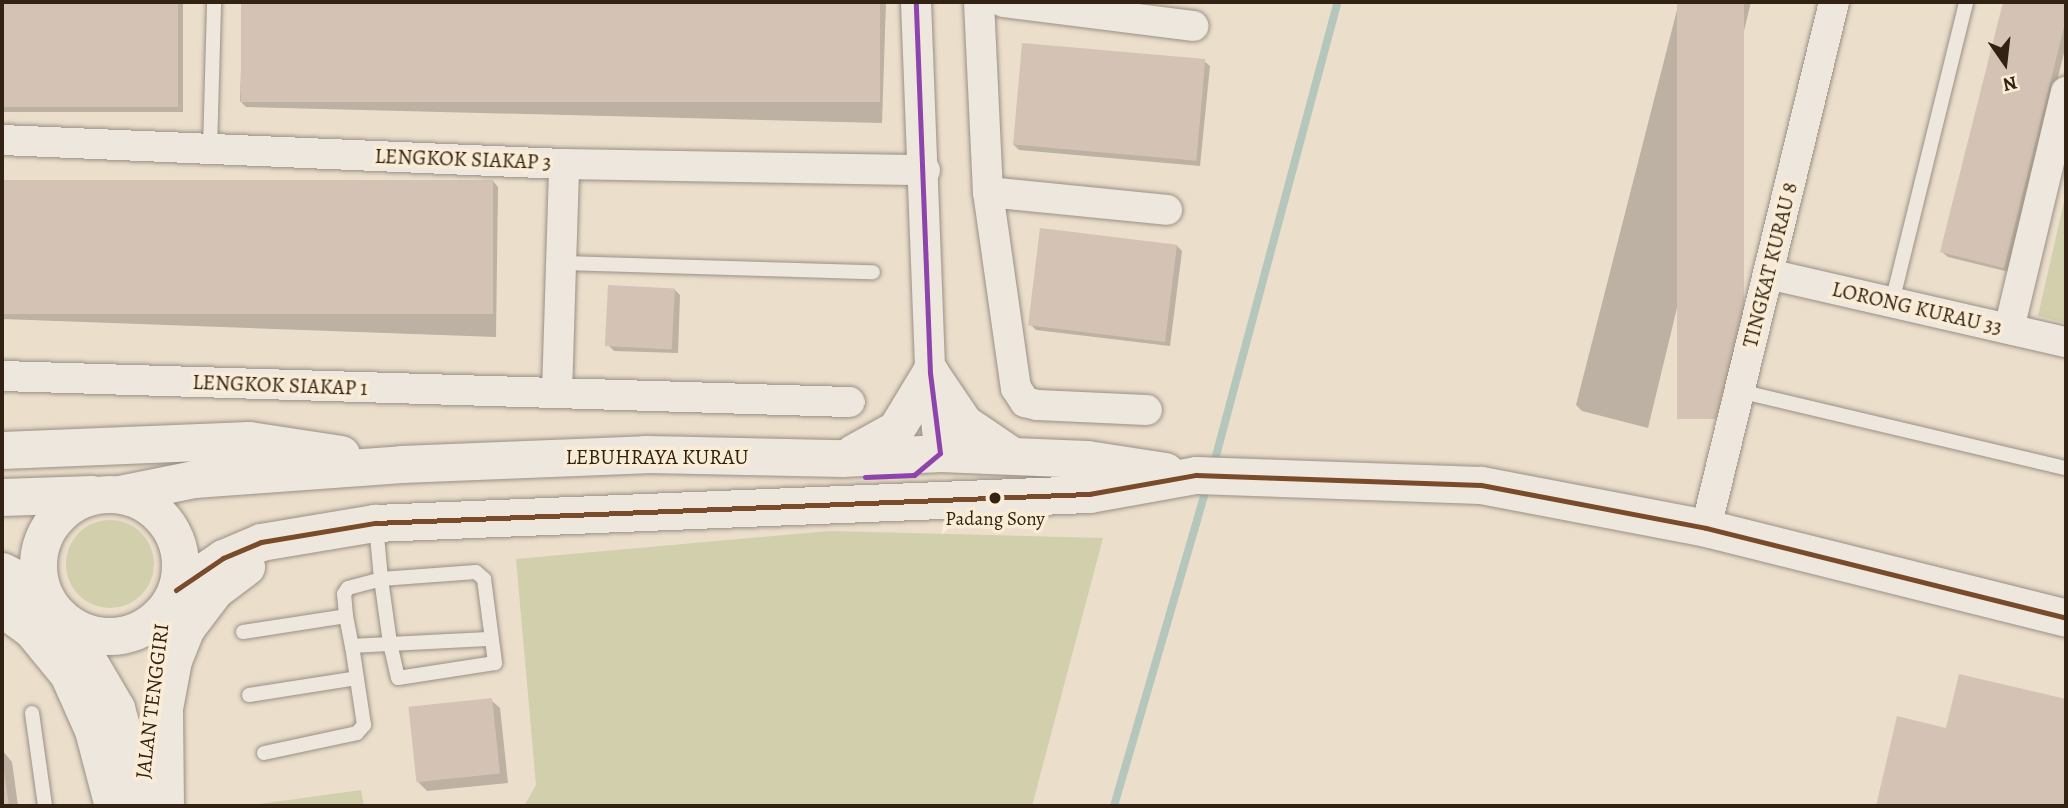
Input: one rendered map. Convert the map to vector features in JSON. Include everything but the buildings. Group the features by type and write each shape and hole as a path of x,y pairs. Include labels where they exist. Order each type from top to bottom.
{"street":[{"path":"766,506 796,489 830,479 914,475 940,453 930,373 925,170 916,2"},
{"path":"979,2 988,192 1016,388 1026,402 1147,410"},
{"path":"1003,2 1194,26"},
{"name":"TINGKAT KURAU 8","path":"1706,528 1834,2"},
{"path":"2008,329 2066,92"},
{"name":"LENGKOK SIAKAP 3","path":"2,140 564,164 925,170"},
{"path":"557,393 564,164"},
{"path":"988,192 1167,210"},
{"name":"LORONG KURAU 33","path":"1768,274 2066,342"},
{"path":"930,373 964,423 1011,456"},
{"path":"842,458 875,444 896,429 930,373"},
{"name":"LENGKOK SIAKAP 1","path":"2,376 850,402"},
{"path":"2,450 249,440 401,464"},
{"name":"LEBUHRAYA KURAU","path":"108,494 194,479 401,464 645,454 842,458 940,453 1087,458 1195,475 1346,478 1481,485 1706,528 2066,618"},
{"path":"645,454 666,465 671,490 665,503 646,512"},
{"name":"LEBUHRAYA KURAU","path":"170,600 223,558 261,542 375,523 1089,494 1195,475"},
{"path":"2,496 108,494 140,500 171,529 181,569 170,600 143,628 117,636 90,634 66,623 41,591 2,571"},
{"path":"41,591 37,565 41,541 54,519 73,503 108,494"},
{"path":"140,802 173,660 186,628 215,590 253,562 333,529"},
{"name":"JALAN TENGGIRI","path":"140,802 152,668 170,600"},
{"path":"2,607 31,629 68,674 93,730 140,802"},
{"name":"JALAN TENGGIRI","path":"66,623 116,708 140,802"}],"lane":[{"path":"210,149 215,2"},
{"path":"1892,302 1966,2"},
{"path":"562,263 873,272"},
{"path":"1739,391 2066,468"},
{"path":"264,753 357,733 364,725 346,616 344,594 348,588 381,579 475,572 484,579 495,663 398,678 390,643 381,579 375,523"},
{"path":"243,632 346,616"},
{"path":"352,646 491,639"},
{"path":"249,695 357,678"},
{"path":"32,713 45,806"}],"shaded area":[{"path":"2066,193 2066,323 2038,316"},
{"path":"110,520 127,524 141,533 150,547 154,564 150,581 141,595 127,604 110,608 93,604 79,595 70,581 66,564 70,547 79,533 93,524"},
{"name":"Padang Sony","path":"829,531 1103,538 1032,806 524,806 536,785 516,559"},
{"path":"361,790 364,806 245,806"}],"waterway":[{"path":"1213,467 1338,2"},
{"path":"1114,806 1207,486"}],"transit line":[{"path":"865,477 914,475 940,453 930,373 916,2"},
{"path":"176,590 223,558 261,542 375,523 1089,494 1196,475 1481,485 1706,528 2066,618"}],"place":[{"name":"Padang Sony","path":"995,498"}]}
